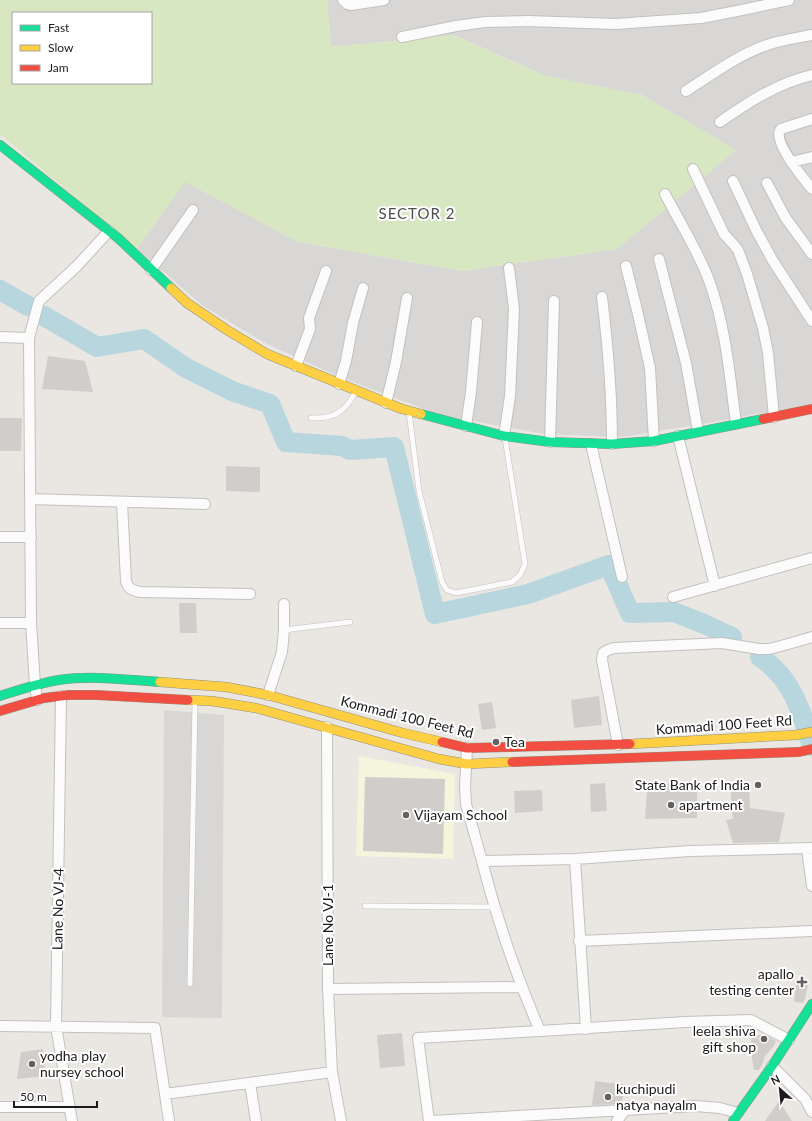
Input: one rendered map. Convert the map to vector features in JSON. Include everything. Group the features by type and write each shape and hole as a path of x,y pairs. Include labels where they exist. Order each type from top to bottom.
{"main road":[{"path":"0,145 109,231 187,303 221,326 267,354 408,411 504,436 550,442 612,444 654,441 812,409"},
{"name":"Kommadi 100 Feet Rd","path":"0,696 35,685 60,680 84,678 226,687 268,695 403,733 467,748 618,745 796,735 812,732"},
{"path":"0,711 37,700 61,696 96,695 195,700 234,704 256,708 327,727 439,759 467,764 799,752 812,749"},
{"path":"736,1117 772,1066 812,1004"}],"street":[{"path":"343,0 347,4 384,0"},
{"path":"402,37 456,26 485,22 528,21 616,24 701,18 788,0"},
{"path":"686,91 729,63 764,46 812,35"},
{"path":"720,122 755,98 796,79 812,75"},
{"path":"812,119 785,127 779,132 779,137 783,147 812,189"},
{"path":"792,162 812,157"},
{"path":"693,169 724,234 738,250 747,274 763,328 768,353 774,417"},
{"path":"733,181 763,242 812,321"},
{"path":"767,183 785,216 812,254"},
{"path":"665,194 703,265 710,283 726,346 736,424"},
{"path":"152,270 194,210"},
{"path":"37,700 31,623 29,338 39,301 77,266 109,231"},
{"path":"660,259 686,363 698,431"},
{"path":"626,266 638,310 650,368 654,441"},
{"path":"504,436 510,396 514,308 509,268"},
{"path":"296,366 310,329 309,318 326,271"},
{"path":"339,384 346,361 353,323 363,288"},
{"path":"602,297 610,369 612,444"},
{"path":"386,403 396,362 407,298"},
{"path":"550,442 554,300"},
{"path":"466,426 472,392 477,322"},
{"path":"0,337 29,338"},
{"path":"678,436 715,586"},
{"path":"591,444 622,577"},
{"path":"30,499 205,504"},
{"path":"122,502 126,581 128,587 133,591 250,594"},
{"path":"0,537 31,538"},
{"path":"673,597 812,558"},
{"path":"268,695 282,652 284,604"},
{"path":"0,623 31,623"},
{"path":"618,745 602,660 603,653 608,650 614,648 722,643 759,649 781,646 812,637"},
{"name":"Lane No VJ-4","path":"61,696 56,1026 72,1121"},
{"name":"Lane No VJ-1","path":"327,727 328,989 332,1072 341,1121"},
{"path":"467,748 465,786 466,804 494,906 521,987 540,1031"},
{"path":"482,862 809,848 812,886"},
{"path":"575,859 579,941 586,1029"},
{"path":"579,941 812,931"},
{"path":"328,989 521,987"},
{"path":"736,1117 720,1108 696,1106 430,1121 418,1038 685,1022 751,1020 789,1040"},
{"path":"0,1026 155,1028 169,1121"},
{"path":"772,1066 809,1099 812,1112"},
{"path":"165,1094 332,1072"},
{"path":"250,1083 256,1121"},
{"path":"0,1107 70,1107"},
{"path":"617,1121 625,1110"}],"lane":[{"path":"312,418 324,418 339,413 350,402 356,391"},
{"path":"408,411 419,491 442,582 447,590 456,593 512,582 520,576 525,564 504,436"},
{"path":"284,630 350,622"},
{"path":"190,984 195,700"},
{"path":"365,906 494,906"}],"shaded area":[{"path":"327,0 812,0 812,404 622,437 544,434 440,415 337,376 267,344 203,306 137,249 185,181 298,242 463,271 617,249 736,150 642,95 546,76 454,35 331,47"},
{"path":"164,710 224,715 222,1018 162,1017"},
{"name":"Vijayam School","path":"359,756 455,774 453,859 356,856"}],"green space":[{"path":"0,0 327,0 331,47 453,35 546,76 642,95 736,150 617,249 463,271 298,242 185,182 137,249 0,134"}],"building":[{"path":"48,356 85,361 93,392 42,389"},
{"path":"0,418 22,418 21,451 0,451"},
{"path":"226,466 260,467 260,492 226,491"},
{"path":"179,603 196,603 197,633 180,633"},
{"path":"599,696 602,725 574,728 571,700"},
{"path":"492,702 496,728 482,730 478,704"},
{"name":"Vijayam School","path":"365,777 445,779 443,854 363,851"},
{"path":"749,782 750,808 785,813 779,842 733,843 726,820 733,819 730,784"},
{"path":"605,783 607,811 591,812 590,784"},
{"name":"apartment","path":"702,783 697,793 697,818 645,819 647,792 651,784"},
{"path":"542,790 543,811 515,813 514,791"},
{"path":"796,980 809,980 803,1003 794,1002"},
{"path":"402,1033 405,1066 380,1068 377,1035"},
{"path":"752,1035 765,1035 776,1041 774,1046 765,1056 759,1070 754,1070 750,1047"},
{"name":"yodha play nursey school","path":"43,1049 46,1076 17,1079 21,1052"},
{"name":"kuchipudi natya nayalm","path":"595,1081 626,1085 621,1104 592,1105"},
{"path":"779,1101 792,1121 765,1121"}],"waterway":[{"path":"0,290 28,306"},
{"path":"44,316 97,347 144,339 186,368 232,391 270,404 286,442 342,446 350,450 394,447 435,614 528,594 609,565 630,613 674,612 732,637"},
{"path":"760,657 771,665 788,685 804,720 812,746"}],"traffic: fast":[{"path":"0,145 118,238 171,288"},
{"path":"421,414 504,436 550,442 612,444 654,441 763,419"},
{"path":"0,696 59,680 110,678 160,682"},
{"path":"733,1121 772,1066 812,1004"}],"traffic: slow":[{"path":"171,288 187,303 227,330 267,354 402,409 421,414"},
{"path":"160,682 226,687 268,695 403,733 442,742"},
{"path":"188,700 212,701 256,708 439,759 467,764 512,762"},
{"path":"630,744 796,735 812,732"}],"traffic: jam":[{"path":"763,419 812,409"},
{"path":"0,711 44,698 69,695 188,700"},
{"path":"442,742 467,748 630,744"},
{"path":"512,762 799,752 812,749"}],"place":[{"name":"Tea","path":"496,742"},
{"name":"State Bank of India","path":"758,785"},
{"name":"apartment","path":"671,805"},
{"name":"Vijayam School","path":"406,815"},
{"name":"apallo testing center","path":"802,982"},
{"name":"leela shiva gift shop","path":"764,1039"},
{"name":"yodha play nursey school","path":"32,1064"},
{"name":"kuchipudi natya nayalm","path":"608,1097"}],"district":[{"name":"SECTOR 2","path":"417,214"}]}
